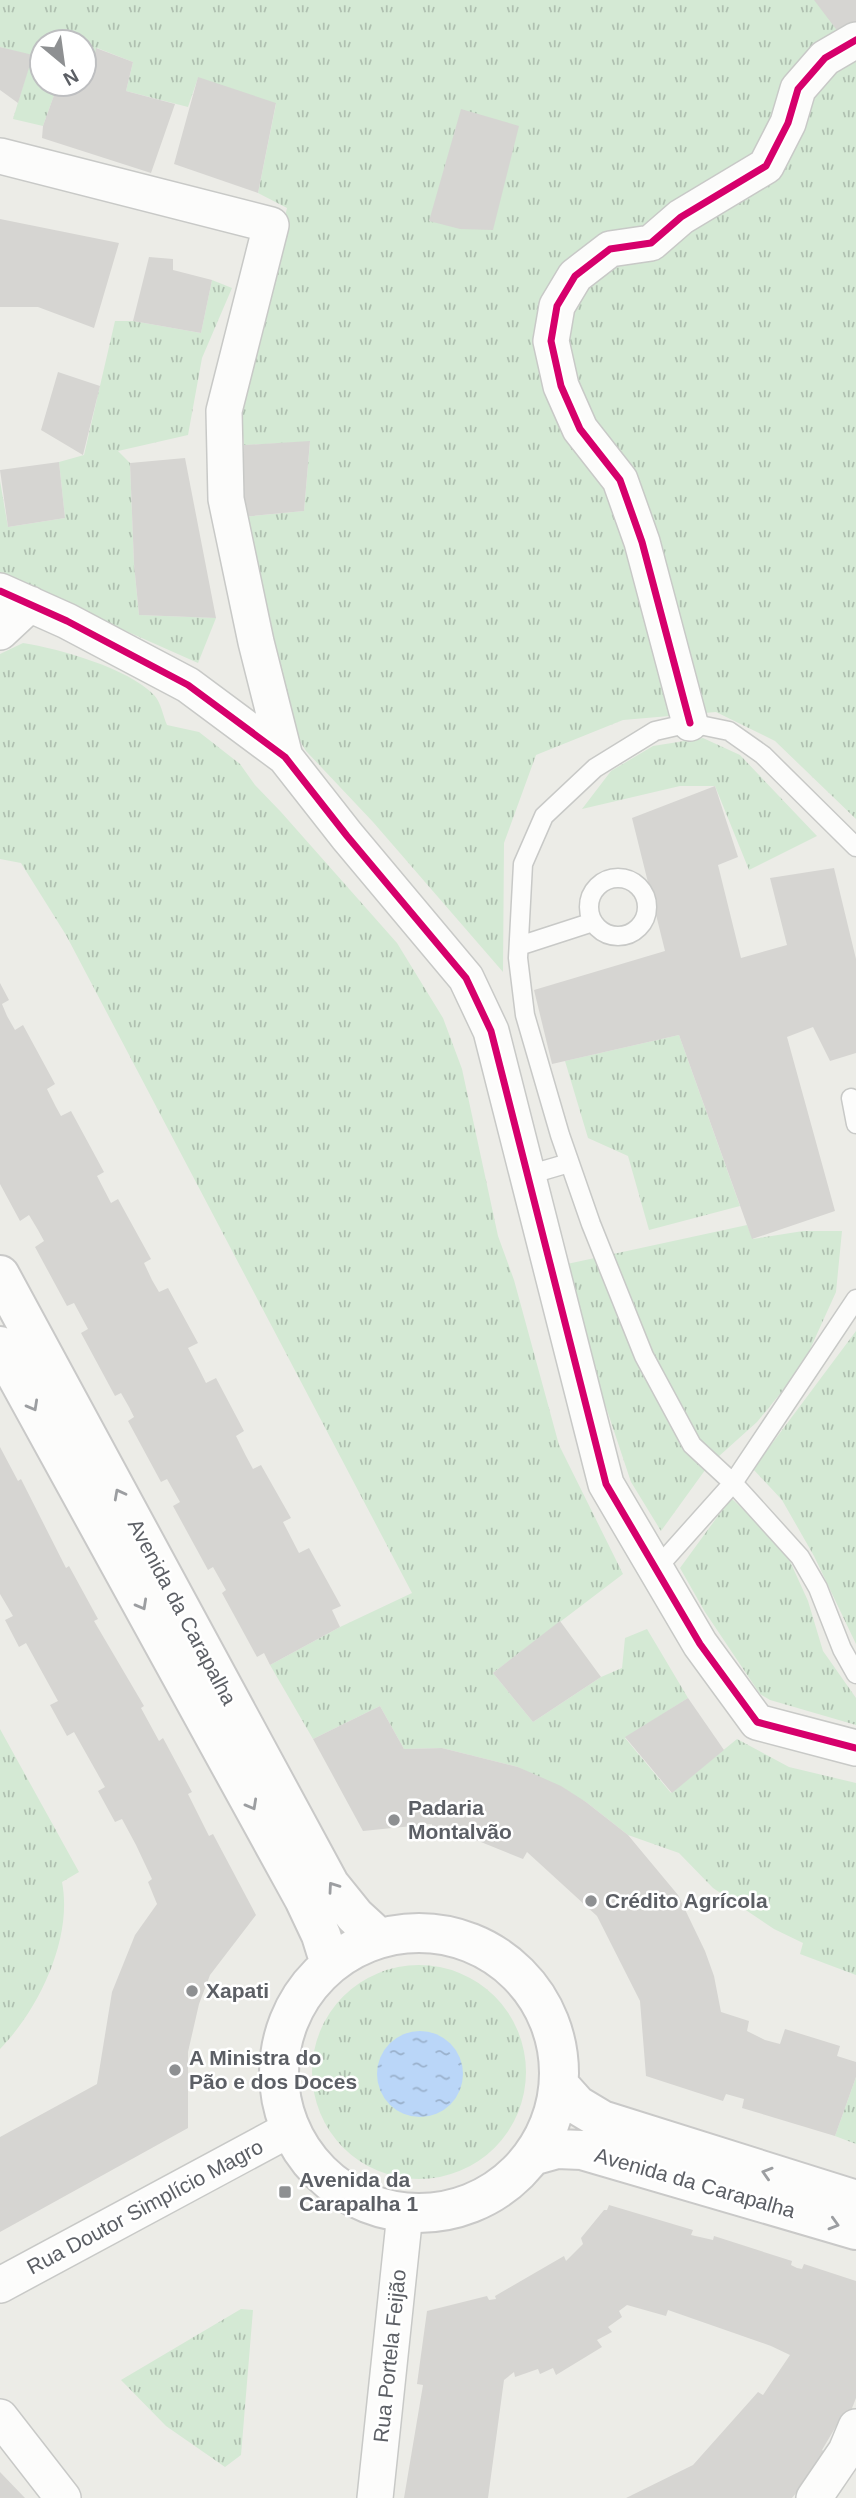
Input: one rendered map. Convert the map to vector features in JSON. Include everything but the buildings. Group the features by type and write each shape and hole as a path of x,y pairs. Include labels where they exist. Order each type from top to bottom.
{"main road":[{"name":"Avenida da Carapalha","path":"0,1275 330,1885 355,1916 379,1938"},
{"name":"Avenida da Carapalha","path":"0,1346 304,1899 321,1934 330,1964"},
{"path":"424,1932 469,1941 509,1964 539,1998 557,2040 560,2086 554,2114 533,2156 519,2172 486,2197 447,2211 405,2213 369,2204 337,2187 309,2162 290,2129 279,2086 282,2040 300,1998 330,1964 353,1949 379,1938 424,1932"},
{"path":"560,2086 577,2105 602,2120 856,2200"},
{"name":"Avenida da Carapalha","path":"533,2156 556,2149 582,2150 856,2230"}],"street":[{"path":"690,723 642,542 620,480 580,429 561,386 551,341 557,306 575,276 610,248 651,243 681,216 766,166 788,123 798,89 825,58 856,40"},
{"path":"0,156 271,225 225,411 226,499 256,642 285,757"},
{"path":"0,632 15,598 67,621 188,685 285,757 466,978 491,1031 606,1485 700,1644 757,1722 856,1748"},
{"name":"Rua Doutor Simplício Magro","path":"0,2285 290,2129"},
{"name":"Rua Portela Feijão","path":"375,2498 405,2213"},
{"path":"0,2417 63,2498"},
{"path":"814,2498 852,2444"}],"lane":[{"path":"856,847 763,755 729,731 690,723 655,731 595,768 544,817 523,864 519,946 525,1015 569,1163 644,1356 692,1445 733,1483 800,1557 818,1588 842,1649 856,1674"},
{"path":"519,946 593,922"},
{"path":"850,1098 856,1124"},
{"path":"528,1175 569,1163"},
{"path":"657,1568 733,1483 856,1299"}],"green space":[{"path":"0,0 856,0 856,819 775,741 716,712 623,720 536,755 504,843 503,972 373,822 306,751 289,723 242,517 304,511 310,442 244,445 240,406 287,208 258,193 276,104 198,78 188,107 126,91 133,62 98,48 98,28 28,28 28,55 0,47"},
{"path":"28,69 28,98 53,98 43,126 13,119"},
{"path":"212,280 232,288 202,358 188,435 118,451 130,463 139,615 216,618 198,663 0,575 0,481 8,527 65,518 59,462 84,455 115,321 133,321 201,333"},
{"path":"23,643 93,661 142,685 156,698 167,725 199,732 240,764 255,785 397,943 443,1018 462,1069 498,1236 514,1280 559,1445 623,1574 493,1673 533,1722 601,1677 622,1668 625,1638 647,1629 688,1698 625,1738 671,1793 737,1739 789,1767 856,1783 856,1975 800,1954 803,1943 774,1929 713,1888 679,1853 628,1835 586,1802 518,1767 442,1748 404,1749 380,1706 313,1739 270,1665 340,1627 412,1593 66,935 21,863 0,859 0,654"},
{"path":"703,738 740,755 817,836 749,870 715,786 680,786 582,809 611,771 653,746"},
{"path":"679,1035 740,1206 649,1230 628,1156 588,1138 565,1061"},
{"path":"747,1225 753,1239 803,1231 842,1231 836,1292 802,1367 757,1422 708,1466 661,1531 631,1482 603,1398 567,1264"},
{"path":"856,1331 856,1644 814,1556 782,1500 753,1469"},
{"path":"731,1498 784,1548 808,1601 823,1651 856,1698 856,1725 770,1700 760,1694 705,1612 680,1568"},
{"path":"0,1729 79,1872 62,1882 62,1926 50,1971 28,2014 0,2049"},
{"path":"419,1965 460,1973 495,1996 518,2031 526,2072 518,2113 495,2148 460,2171 419,2179 378,2171 343,2148 320,2113 312,2072 320,2031 343,1996 378,1973"},
{"path":"856,2077 856,2144 835,2136"},
{"path":"241,2309 253,2310 241,2455 225,2467 166,2426 121,2380"}],"water":[{"path":"420,2031 437,2034 451,2043 460,2057 463,2074 460,2091 451,2105 437,2114 420,2117 403,2114 389,2105 380,2091 377,2074 380,2057 389,2043 403,2034"}],"cycle path":[{"path":"690,723 642,542 620,480 580,429 561,386 551,341 557,306 575,276 610,249 651,243 681,217 766,166 788,123 798,89 825,58 856,40"},
{"path":"0,591 67,621 188,685 285,757 466,978 491,1031 606,1484 700,1644 757,1722 856,1748"}],"place":[{"name":"Padaria Montalvão","path":"394,1820"},
{"name":"Crédito Agrícola","path":"591,1901"},
{"name":"Xapati","path":"192,1991"},
{"name":"A Ministra do Pão e dos Doces","path":"175,2070"},
{"name":"Avenida da Carapalha 1","path":"285,2192"}]}
